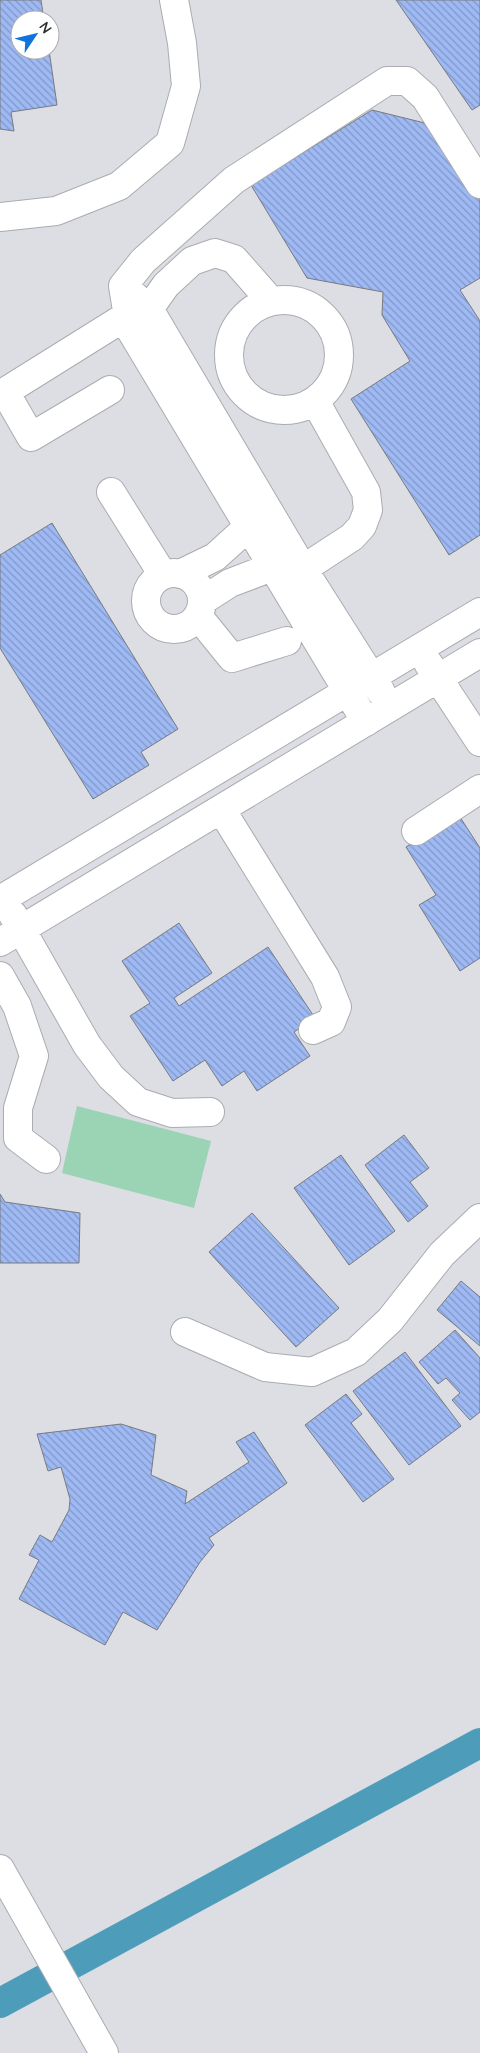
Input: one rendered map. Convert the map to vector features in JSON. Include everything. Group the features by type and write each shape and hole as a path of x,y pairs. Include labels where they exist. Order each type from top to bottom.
{"street":[{"path":"0,217 56,211 119,186 170,143 186,86 182,44 174,0"},
{"path":"366,722 272,568 260,530 122,286 143,261 234,180 387,81 407,81 425,97 480,184"},
{"path":"110,390 31,436 2,393 138,312 192,261 214,253 234,259 270,300"},
{"path":"286,299 302,303 315,310 326,321 334,333 339,348 339,365 335,379 328,390 315,401 294,410 281,411 264,406 250,396 236,379 229,360 230,343 237,324 250,310 270,300 286,299"},
{"path":"303,569 352,537 362,526 368,510 366,492 315,401"},
{"path":"112,492 171,574 190,578 197,585 200,608 232,658 287,641"},
{"path":"260,530 303,569 391,708"},
{"path":"260,530 215,557 171,574 150,586 146,604 153,620 169,628 187,626 200,608 230,583 272,568"},
{"path":"210,1112 172,1113 138,1102 111,1077 11,936 2,899 480,612"},
{"path":"419,649 480,742"},
{"path":"11,936 480,653"},
{"path":"416,831 480,789"},
{"path":"222,809 326,977 337,1006 331,1022 314,1030"},
{"path":"0,976 17,1006 34,1056 18,1108 18,1138 46,1159"},
{"path":"185,1332 265,1367 312,1372 356,1352 383,1326 442,1254 480,1218"},
{"path":"0,1869 104,2053"}],"green space":[{"path":"77,1106 211,1141 194,1208 62,1173"}],"building":[{"path":"0,0 41,0 42,10 10,10 10,60 50,60 57,105 11,112 14,131 0,129"},
{"path":"396,0 480,0 480,105 472,110"},
{"path":"372,110 433,125 480,199 480,278 460,290 480,321 480,535 449,555 351,399 410,361 382,315 383,292 307,278 251,185"},
{"path":"52,523 178,729 141,752 149,765 93,799 0,648 0,555"},
{"path":"458,814 480,848 480,958 460,971 419,905 436,895 406,847"},
{"path":"179,923 212,973 174,998 179,1006 268,947 315,1018 294,1032 310,1056 257,1091 244,1071 222,1086 205,1060 173,1081 130,1016 150,1003 122,961"},
{"path":"404,1135 429,1168 410,1182 428,1206 408,1222 365,1165"},
{"path":"341,1155 395,1231 349,1265 294,1188"},
{"path":"0,1194 5,1202 80,1213 79,1263 0,1263"},
{"path":"252,1213 339,1308 296,1347 209,1252"},
{"path":"461,1281 480,1297 480,1346 437,1310"},
{"path":"455,1330 480,1358 480,1412 470,1420 452,1400 460,1393 446,1378 438,1384 419,1362"},
{"path":"405,1352 461,1426 409,1465 353,1391"},
{"path":"346,1394 362,1414 351,1423 394,1479 363,1502 305,1425"},
{"path":"121,1424 156,1435 151,1475 187,1491 185,1504 249,1462 236,1442 254,1432 287,1483 209,1538 214,1545 200,1562 157,1630 123,1612 105,1645 19,1599 39,1560 29,1555 40,1535 52,1542 69,1510 70,1499 61,1467 48,1471 37,1434"}],"waterway":[{"path":"0,2003 480,1743"}]}
